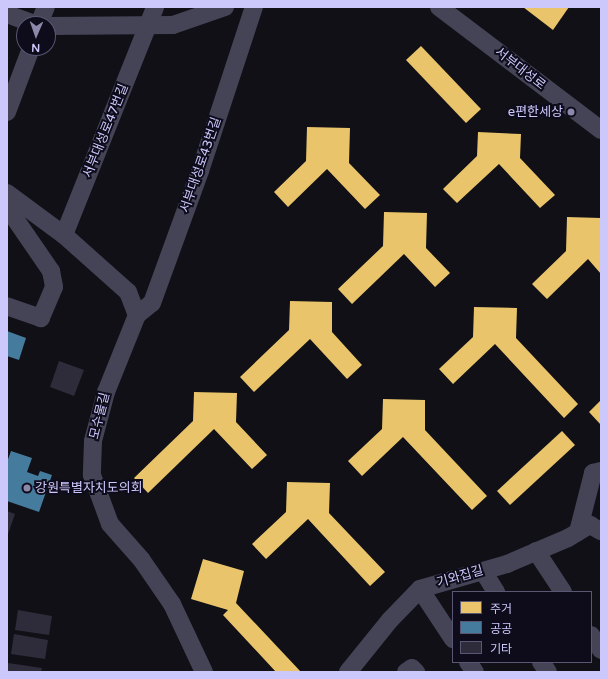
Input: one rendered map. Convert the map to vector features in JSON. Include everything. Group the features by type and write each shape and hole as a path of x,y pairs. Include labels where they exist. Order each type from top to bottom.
{"street":[{"name":"서부대성로47번길","path":"64,235 155,7"},
{"path":"56,26 173,25 225,7"},
{"name":"서부대성로43번길","path":"137,315 152,303 200,171 254,7"},
{"name":"서부대성로","path":"440,7 601,130"},
{"path":"7,112 28,56"},
{"path":"7,193 64,235 128,292 137,315"},
{"path":"7,207 51,271 54,287 41,318 7,306"},
{"name":"모수물길","path":"137,315 106,392 93,441 92,475 110,524 141,560 172,604 204,672"},
{"path":"578,532 593,473 601,471"},
{"name":"기와집길","path":"351,671 390,620 420,589 507,564 568,538 590,525 601,531"},
{"path":"536,551 562,591"},
{"path":"483,571 495,591"},
{"path":"420,589 452,637"},
{"path":"592,636 601,650"},
{"path":"469,663 475,672"},
{"path":"542,663 548,672"},
{"path":"406,672 412,668 416,672"}],"building: 주거":[{"path":"523,7 569,7 553,30"},
{"path":"421,46 481,109 466,123 406,60"},
{"path":"307,127 350,128 349,163 380,195 365,209 327,169 288,207 274,192 306,161"},
{"path":"478,132 521,134 520,158 555,195 540,208 499,164 457,203 443,189 477,156"},
{"path":"384,212 427,213 426,248 450,273 435,287 404,254 352,304 338,289 383,246"},
{"path":"567,217 601,218 601,274 588,259 547,299 532,284 566,251"},
{"path":"290,301 332,302 332,332 362,365 347,379 310,339 254,392 240,377 289,330"},
{"path":"474,307 517,308 516,338 578,404 564,418 495,344 453,384 439,369 473,337"},
{"path":"194,392 237,393 236,422 267,455 252,469 214,429 148,493 134,478 193,421"},
{"path":"383,399 425,400 425,430 487,496 472,510 403,437 362,476 348,461 382,429"},
{"path":"601,400 601,425 589,412"},
{"path":"562,431 575,445 510,505 497,491"},
{"path":"287,482 330,483 329,513 385,572 370,586 308,519 266,559 252,544 286,512"},
{"path":"203,559 244,571 236,603 301,672 276,672 223,615 228,610 191,599"}],"building: 공공":[{"path":"7,331 26,338 19,360 7,356"},
{"name":"강원특별자치도의회","path":"11,451 32,458 27,472 38,476 40,471 52,475 39,512 7,501 7,462"}],"building: 기타":[{"path":"59,361 84,370 74,396 50,387"},
{"path":"7,511 15,514 7,537"},
{"path":"18,610 52,616 49,635 15,630"},
{"path":"14,634 48,640 45,659 11,654"},
{"path":"8,663 42,668 41,672 7,672"}],"place":[{"name":"e편한세상","path":"571,112"},
{"name":"강원특별자치도의회","path":"27,488"}]}
